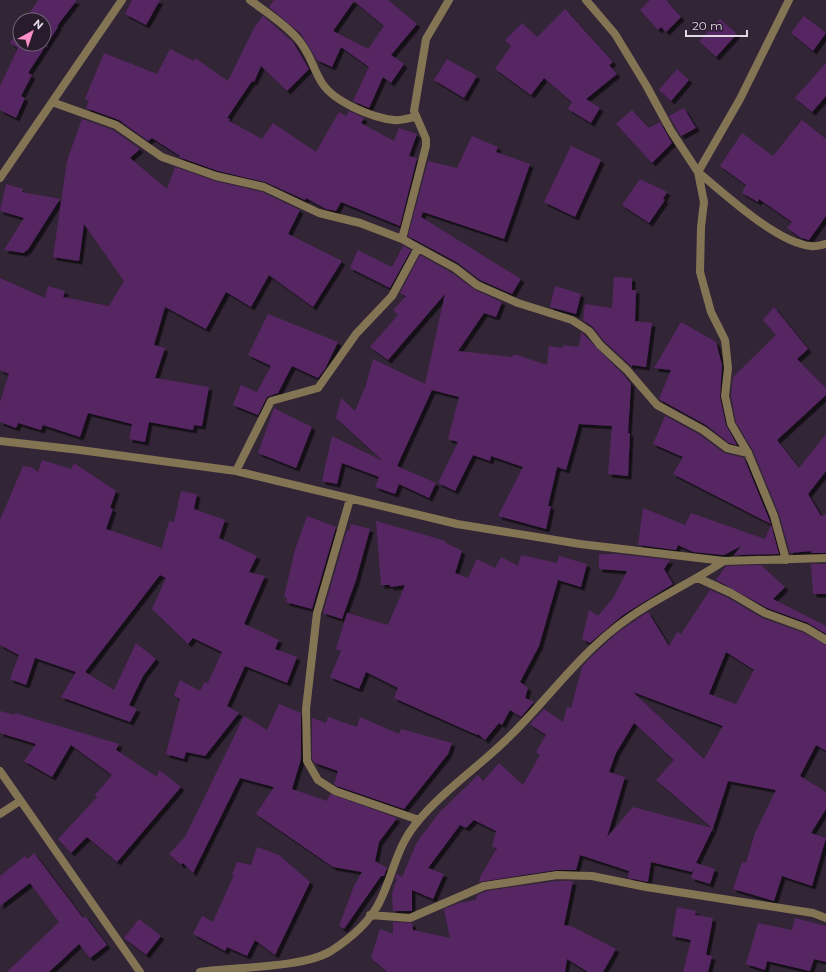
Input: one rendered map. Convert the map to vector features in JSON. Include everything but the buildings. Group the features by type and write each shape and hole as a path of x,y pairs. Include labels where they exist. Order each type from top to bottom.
{"street":[{"path":"0,178 122,0"},
{"path":"250,0 297,37 310,54 323,84 335,97 380,118 396,120 415,118"},
{"path":"402,239 426,146 426,139 415,118 414,111 426,39 449,0"},
{"path":"586,0 615,34 646,85 671,131 698,172 767,227 795,243 812,247 826,244"},
{"path":"786,560 774,516 748,453 731,424 725,396 728,368 725,340 711,312 700,272 701,227 704,202 698,172 740,99 789,0"},
{"path":"52,102 116,125 162,157 216,176 264,187 319,213 360,223 402,239 455,268 477,285 518,303 572,320 590,330 600,345 627,370 657,405 703,430 727,448 748,453"},
{"path":"236,471 271,402 318,388 356,334 392,296 418,248"},
{"path":"0,441 236,471 457,524 580,544 724,561 826,558"},
{"path":"350,499 317,613 306,709 307,761 318,780 335,791 419,820"},
{"path":"200,972 291,963 329,952 347,939 378,905 404,838 419,820 510,737 558,682 614,628 724,561"},
{"path":"698,578 731,593 765,613 806,628 826,640"},
{"path":"0,771 140,972"},
{"path":"0,814 20,801"},
{"path":"370,915 410,918 484,886 557,875 592,876 646,887 813,913 826,918"}]}
